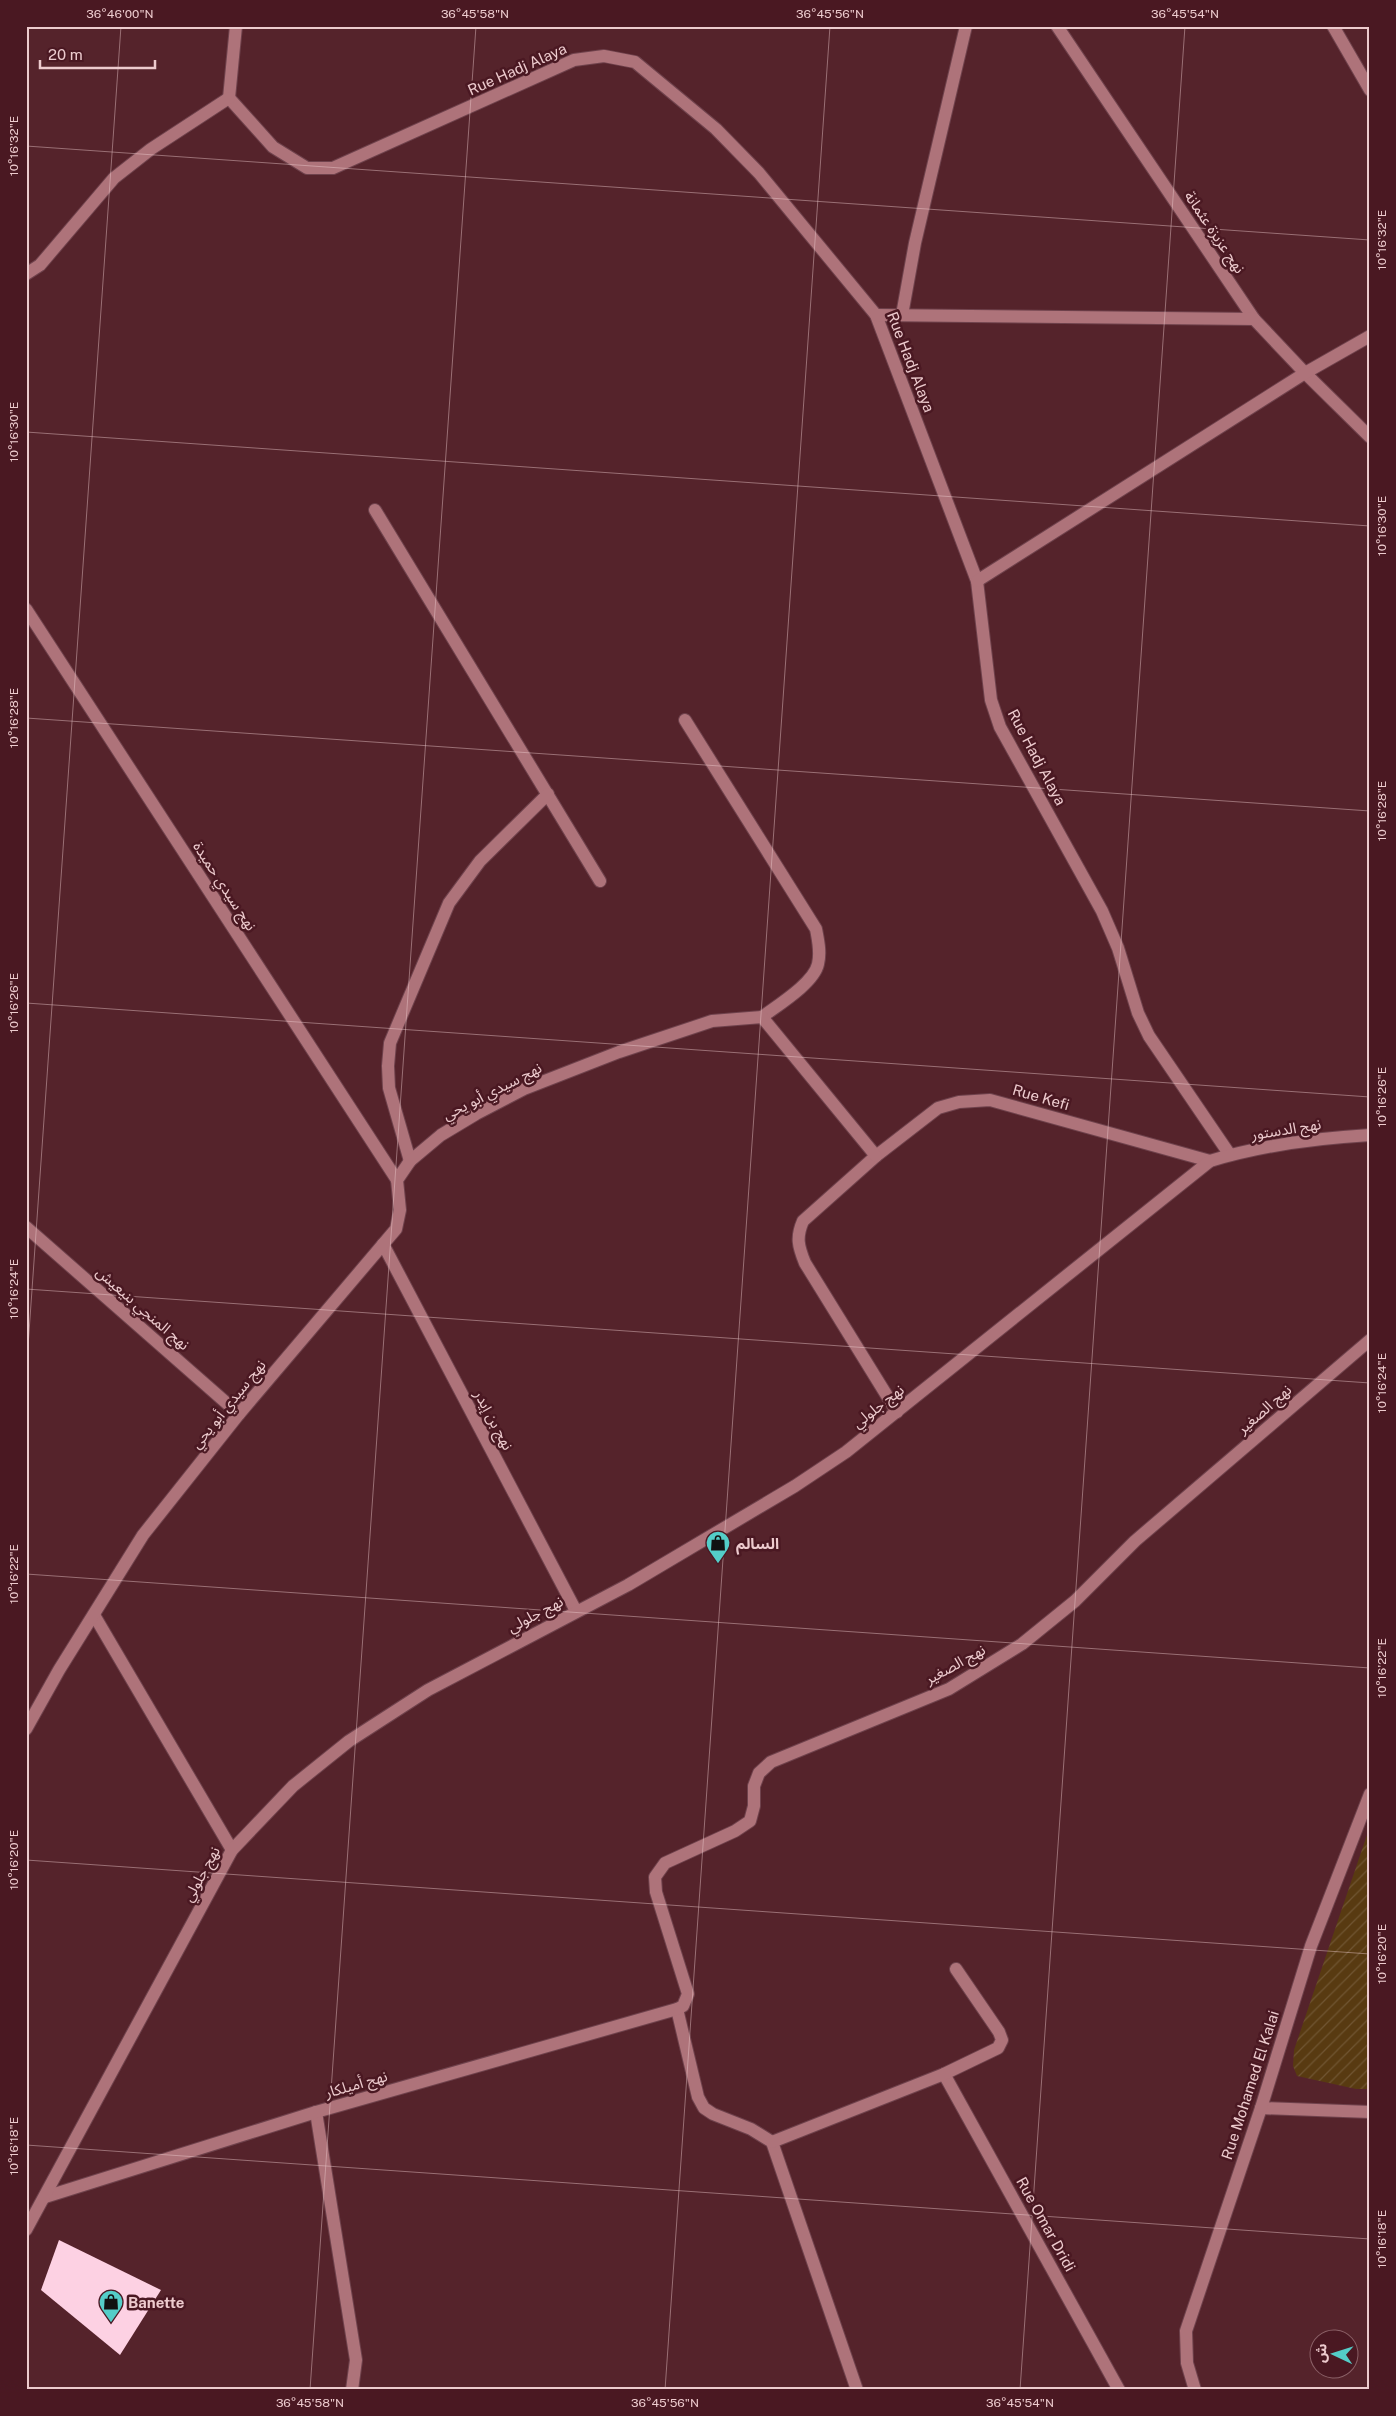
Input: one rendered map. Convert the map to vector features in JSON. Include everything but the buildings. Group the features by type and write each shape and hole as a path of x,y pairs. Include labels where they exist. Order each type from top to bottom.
{"street":[{"path":"26,274 40,265 114,178 151,149 229,98 236,26"},
{"path":"902,315 915,243 966,26"},
{"name":"نهج عزيزة عثمانة","path":"1057,26 1254,319 1305,373 1370,436"},
{"path":"1334,27 1370,90"},
{"name":"Rue Hadj Alaya","path":"229,98 273,147 307,168 333,168 574,60 604,56 635,62 716,129 759,173 876,315 977,581 991,700 1000,727 1102,911 1118,948 1138,1013 1149,1036 1230,1155"},
{"path":"876,315 1254,319"},
{"path":"977,581 1305,373 1370,336"},
{"path":"375,510 600,881"},
{"name":"نهج سيدي حميدة","path":"26,610 397,1180"},
{"path":"684,720 816,929 820,947 818,965 808,982 762,1017 876,1156"},
{"path":"410,1161 389,1088 390,1043 449,903 480,861 548,794"},
{"name":"نهج سيدي أبو يحي","path":"26,1729 59,1670 143,1534 239,1414 396,1229 400,1210 397,1180 410,1161 442,1135 476,1114 524,1089 618,1052 712,1021 762,1017"},
{"name":"Rue Kefi","path":"897,1412 805,1263 798,1246 798,1234 803,1221 876,1156 938,1108 959,1102 990,1100 1210,1161"},
{"name":"نهج الدستور","path":"1210,1161 1230,1155 1327,1138 1370,1135"},
{"name":"نهج جلولي","path":"26,2230 232,1850 293,1786 349,1741 428,1690 628,1585 794,1486 846,1452 1210,1161"},
{"name":"نهج المنجي بنيعيش","path":"26,1227 239,1414"},
{"name":"نهج بن إيدر","path":"383,1244 576,1611"},
{"name":"نهج الصغير","path":"678,2009 684,2006 688,1994 656,1892 655,1877 665,1864 735,1831 750,1821 754,1806 754,1786 758,1773 771,1762 949,1689 1022,1644 1075,1601 1135,1541 1369,1345"},
{"path":"94,1615 232,1850"},
{"name":"Rue Mohamed El Kalai","path":"1193,2389 1187,2363 1186,2331 1261,2108 1311,1946 1370,1794"},
{"path":"772,2142 944,2074 989,2054 998,2048 1002,2040 999,2032 956,1969"},
{"path":"678,2009 698,2097 704,2108 752,2129 772,2142 857,2390"},
{"name":"نهج أميلكار","path":"45,2198 316,2112 678,2009"},
{"name":"Rue Omar Dridi","path":"944,2074 1119,2390"},
{"path":"1261,2108 1370,2112"},
{"path":"316,2112 356,2360 352,2390"}],"shaded area":[{"path":"1370,1826 1370,2089 1356,2089 1297,2076 1293,2066 1294,2050"}],"place":[{"name":"السالم","path":"718,1564"},
{"name":"Banette","path":"111,2323"}]}
